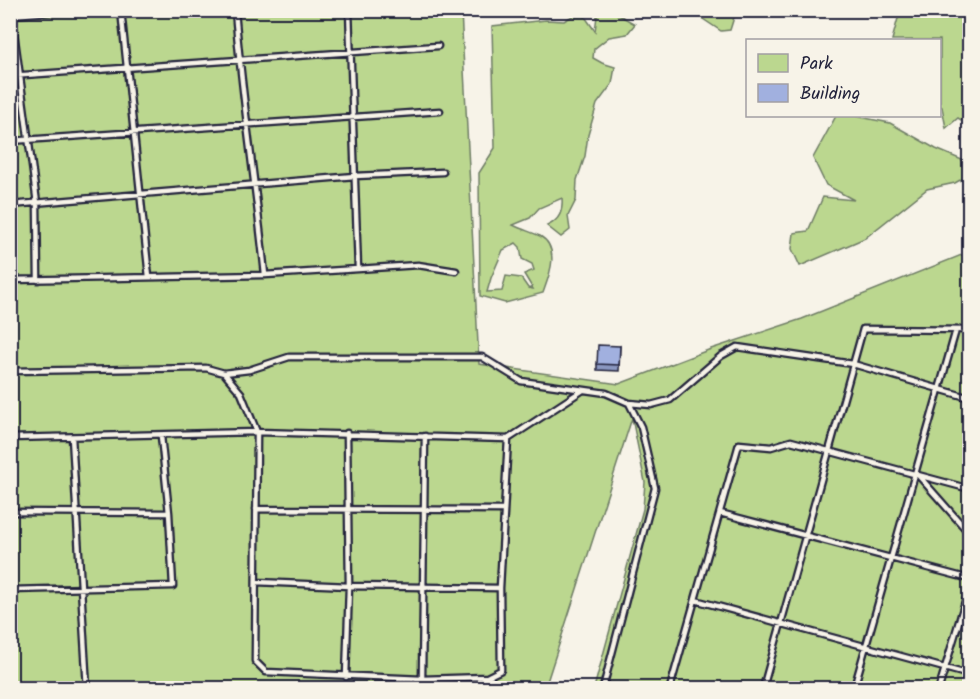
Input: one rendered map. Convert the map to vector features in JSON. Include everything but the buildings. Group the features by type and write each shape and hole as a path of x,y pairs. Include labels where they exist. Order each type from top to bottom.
{"lane":[{"path":"39,280 36,203 11,13 75,10"},
{"path":"121,10 149,277"},
{"path":"235,10 265,275"},
{"path":"349,10 358,269"},
{"path":"10,76 438,46"},
{"path":"10,141 440,111"},
{"path":"10,205 355,176 442,172"},
{"path":"10,280 265,275 418,265 456,271"},
{"path":"763,688 863,329 969,330"},
{"path":"854,688 956,330"},
{"path":"10,370 206,368 224,373 249,370 289,357 482,357 521,381 606,393 629,403 651,405 670,400 722,356 737,348 853,364 969,398"},
{"path":"224,373 241,393 257,432 255,661 266,672 346,677 422,678 488,677 501,670 500,588 508,439"},
{"path":"10,438 257,432 508,439 583,390"},
{"path":"603,688 655,488 641,427 629,403"},
{"path":"346,677 349,586 347,433"},
{"path":"10,590 173,586 161,435"},
{"path":"422,678 425,436"},
{"path":"72,437 87,688"},
{"path":"678,688 670,688 739,444 771,447 791,441 969,489"},
{"path":"916,475 969,534"},
{"path":"256,509 503,510"},
{"path":"10,512 169,513"},
{"path":"720,513 969,579"},
{"path":"256,582 500,588"},
{"path":"939,688 969,585"},
{"path":"695,600 969,675"}],"green space":[{"path":"10,11 461,11 479,364 619,384 711,349 802,319 969,252 969,688 594,688 643,509 645,482 632,418 545,688 11,688"},
{"path":"581,11 595,31 600,11 612,11 635,24 627,34 609,37 594,49 593,58 615,67 612,84 597,104 588,135 585,156 577,180 576,200 568,216 570,230 561,237 547,226 560,215 562,198 539,208 530,218 513,225 540,236 550,248 552,263 543,293 505,303 480,296 479,173 495,148 492,26 546,20 564,21","holes":["516,243 520,247 522,259 532,264 534,270 524,274 533,289 528,288 521,278 506,276 502,291 487,292 503,250"]},
{"path":"691,11 736,11 730,30 721,31"},
{"path":"900,11 969,11 969,125 958,118 946,128 941,106 941,39 892,39"},
{"path":"835,117 860,117 890,123 936,149 969,163 969,175 955,183 927,189 865,238 800,266 792,249 794,233 808,231 823,197 854,200 826,185 813,158"}]}
